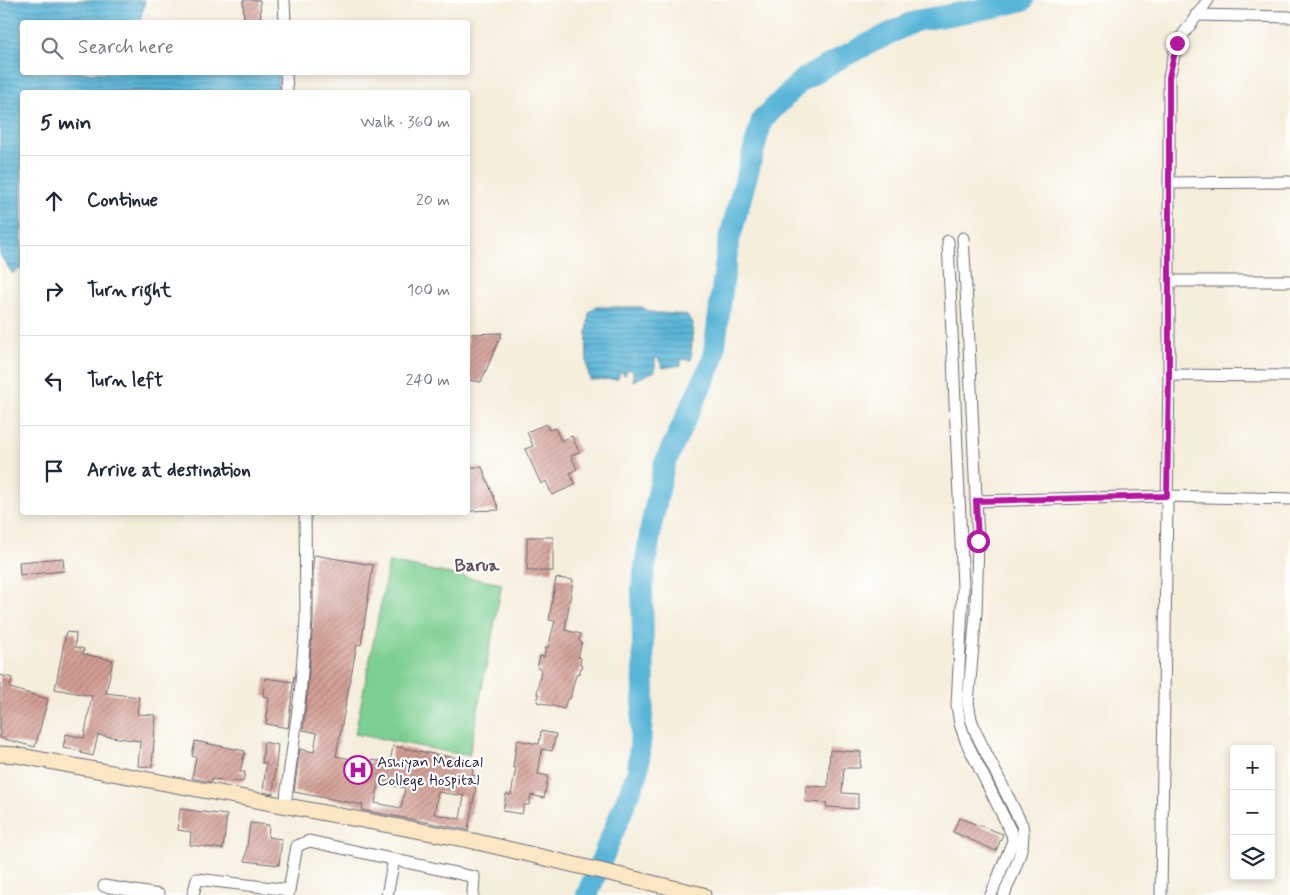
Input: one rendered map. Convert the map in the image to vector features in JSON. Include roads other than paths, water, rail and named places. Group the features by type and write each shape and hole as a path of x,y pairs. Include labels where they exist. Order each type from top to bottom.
{"street":[{"path":"284,0 285,20"},
{"path":"1161,895 1169,375 1169,77 1177,43 1208,0"},
{"path":"1196,15 1290,17"},
{"path":"286,75 287,90"},
{"path":"1170,183 1290,182"},
{"path":"963,238 978,574 968,703 973,726 1022,825 1024,834 1022,846 1004,895"},
{"path":"948,241 963,588 957,705 960,724 1012,834 1013,841 991,895"},
{"path":"1168,281 1290,281"},
{"path":"951,322 968,322"},
{"path":"1169,375 1290,376"},
{"path":"976,501 1167,496 1290,499"},
{"path":"285,805 300,695 306,621 305,515"},
{"path":"0,754 16,755 469,840 703,895"},
{"path":"982,773 993,768"},
{"path":"193,895 197,879 288,893 297,846 309,841 474,877 473,895"},
{"path":"387,895 394,859"},
{"path":"104,886 159,895"}],"water":[{"path":"0,0 145,0 140,20 20,20 20,75 278,75 278,90 20,90 20,269 16,270 13,274 0,255"},
{"path":"596,307 642,307 650,312 686,315 693,322 691,360 681,359 681,365 663,368 658,358 655,358 655,371 633,381 633,371 627,369 625,376 620,371 618,379 590,380 587,355 587,329 589,312"}],"waterway":[{"path":"587,895 638,772 644,690 642,588 651,527 664,465 713,360 728,244 762,120 802,80 846,55 915,21 995,7 1023,0"}],"place":[{"name":"Ashiyan Medical College Hospital","path":"358,770"}],"district":[{"name":"Barua","path":"477,565"}]}
